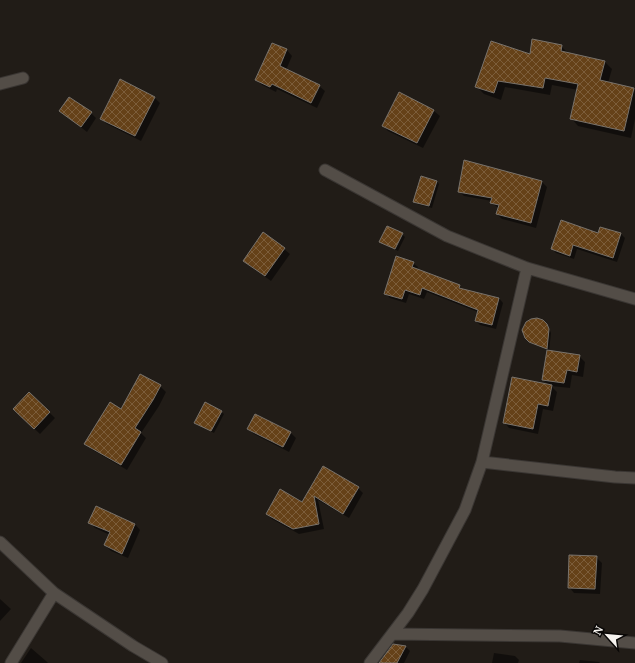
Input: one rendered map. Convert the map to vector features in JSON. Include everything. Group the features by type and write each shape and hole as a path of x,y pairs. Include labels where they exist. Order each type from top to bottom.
{"street":[{"path":"0,84 23,78"},
{"path":"325,170 447,236 527,268 635,299"},
{"path":"370,663 408,613 441,556 465,510 482,462 527,268"},
{"path":"482,462 615,478 635,478"},
{"path":"0,542 54,593 133,646 162,663"},
{"path":"11,663 54,593"},
{"path":"392,634 560,636 635,643"}],"building":[{"path":"532,39 562,45 561,51 605,61 600,80 634,88 624,131 570,119 578,84 545,78 543,88 498,81 494,93 475,87 491,41 530,54"},
{"path":"272,43 287,49 280,66 320,85 311,103 272,84 270,87 255,80"},
{"path":"120,79 155,97 135,136 100,119"},
{"path":"399,92 434,110 417,143 382,126"},
{"path":"69,97 92,112 81,127 59,111"},
{"path":"464,160 542,181 531,223 496,214 499,205 490,203 492,198 458,192"},
{"path":"421,176 437,181 429,206 413,202"},
{"path":"561,220 598,233 600,227 621,233 613,258 573,245 570,256 551,249"},
{"path":"387,226 403,233 395,249 379,242"},
{"path":"263,232 285,248 265,276 243,261"},
{"path":"396,256 414,262 412,267 460,285 459,288 499,298 492,325 475,321 478,310 422,288 420,295 405,290 402,299 384,294"},
{"path":"537,318 543,320 549,329 547,349 529,342 525,338 522,330 526,322"},
{"path":"547,350 580,355 577,372 567,370 564,383 542,380"},
{"path":"140,374 161,385 135,428 141,432 121,465 84,444 110,402 121,409"},
{"path":"512,377 552,385 548,406 538,404 533,429 503,423"},
{"path":"29,392 50,412 34,429 13,409"},
{"path":"205,402 222,411 211,431 194,423"},
{"path":"255,414 291,432 283,447 247,429"},
{"path":"323,466 359,487 343,514 314,496 319,524 293,529 266,514 280,489 302,502"},
{"path":"96,506 135,524 122,554 104,545 110,532 88,523"},
{"path":"569,555 597,556 595,589 568,588"},
{"path":"393,644 406,646 397,663 379,663"}]}
